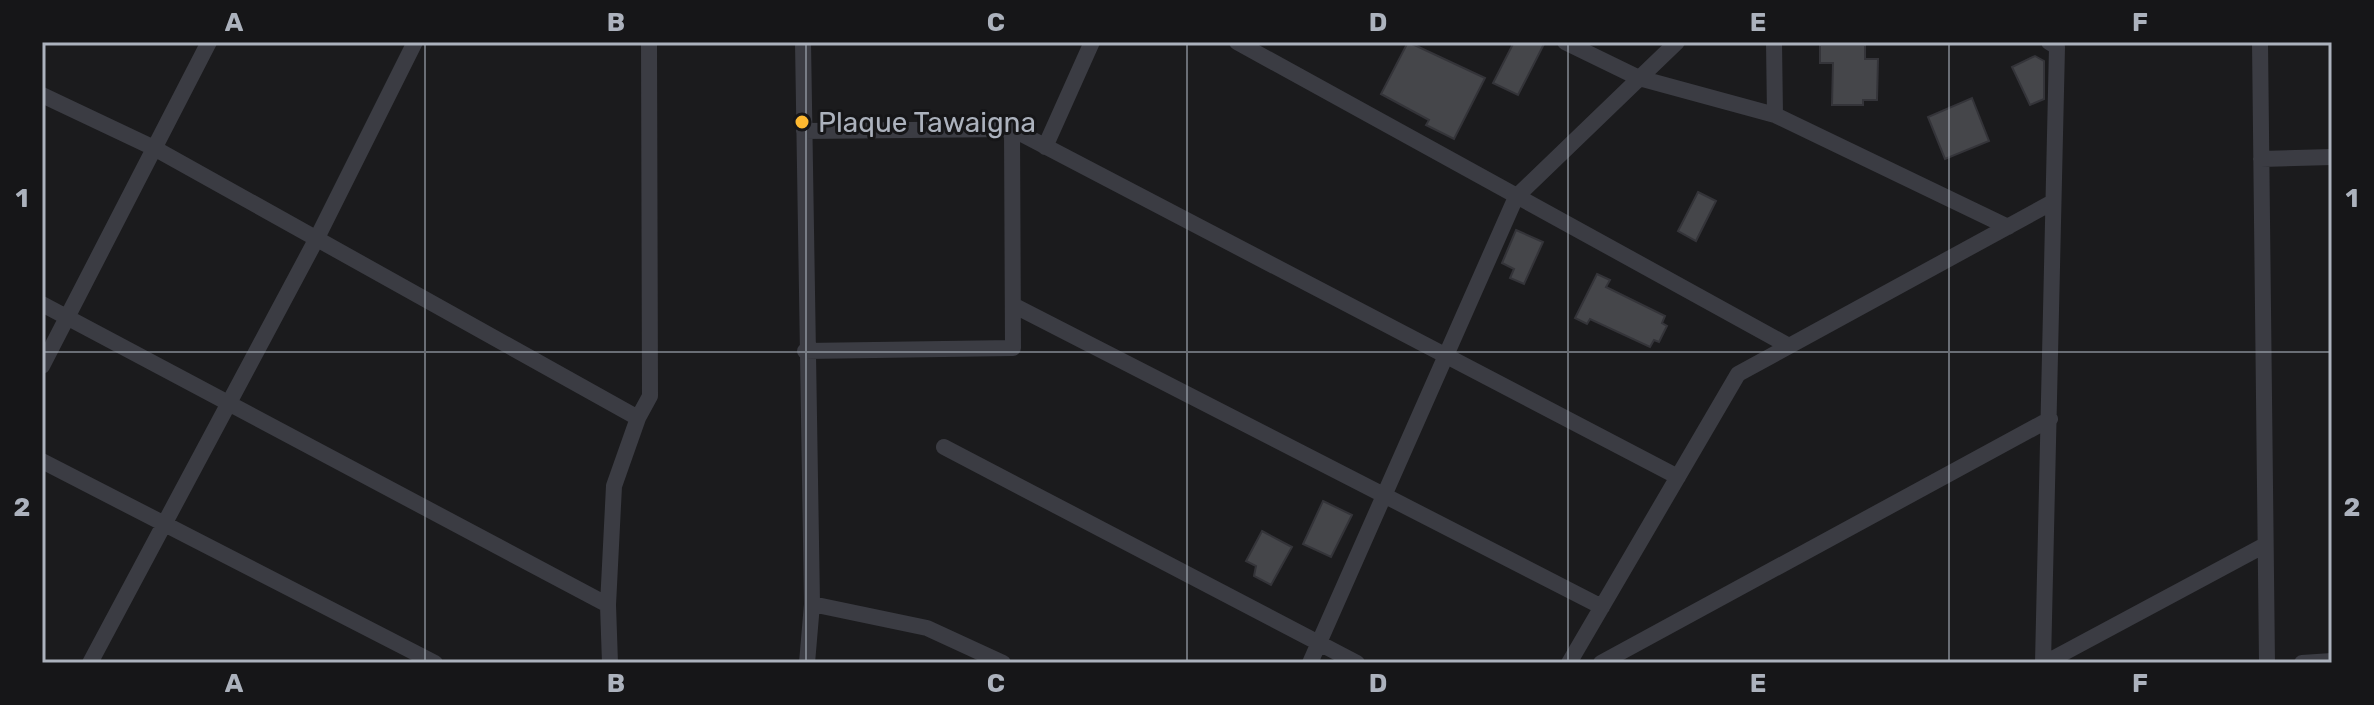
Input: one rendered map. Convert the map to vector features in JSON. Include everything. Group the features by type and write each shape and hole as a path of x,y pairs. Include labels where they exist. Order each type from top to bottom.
{"street":[{"path":"42,366 209,42"},
{"path":"90,663 317,238 415,42"},
{"path":"610,663 608,605 614,486 638,418 650,396 649,42"},
{"path":"803,42 805,351 812,604 807,663"},
{"path":"1045,147 1092,42"},
{"path":"1237,42 1789,346"},
{"path":"1565,42 1639,78 1775,115 2008,227"},
{"path":"1310,663 1516,197 1677,42"},
{"path":"1774,42 1775,115"},
{"path":"2049,42 2057,47 2051,203 2044,663 2265,545"},
{"path":"2260,42 2267,663"},
{"path":"42,95 154,148 638,418"},
{"path":"804,131 1012,129 1678,477"},
{"path":"805,351 1013,348 1012,129"},
{"path":"2261,159 2332,157"},
{"path":"1569,663 1738,374 2051,203"},
{"path":"42,304 608,605"},
{"path":"1013,305 1602,607"},
{"path":"1601,663 2050,419"},
{"path":"944,447 1357,663"},
{"path":"42,461 435,663"},
{"path":"812,604 927,628 1003,663"},
{"path":"2302,663 2332,661"}],"building":[{"path":"1408,42 1485,78 1454,139 1426,125 1429,120 1381,94"},
{"path":"1514,42 1545,42 1518,95 1493,83"},
{"path":"1820,45 1865,45 1865,59 1878,59 1877,100 1863,100 1863,105 1832,105 1833,63 1820,63"},
{"path":"2035,56 2044,61 2044,99 2030,105 2012,67"},
{"path":"1972,98 1989,141 1945,159 1928,117"},
{"path":"1698,192 1716,201 1696,241 1678,231"},
{"path":"1516,230 1543,242 1524,284 1510,278 1514,269 1502,263"},
{"path":"1597,274 1610,280 1606,287 1665,316 1662,323 1667,326 1659,342 1654,340 1650,347 1590,319 1587,324 1575,318"},
{"path":"1323,501 1352,515 1331,557 1303,544"},
{"path":"1262,531 1292,547 1271,585 1254,576 1256,566 1246,561"}],"place":[{"name":"Plaque Tawaigna","path":"802,122"}]}
